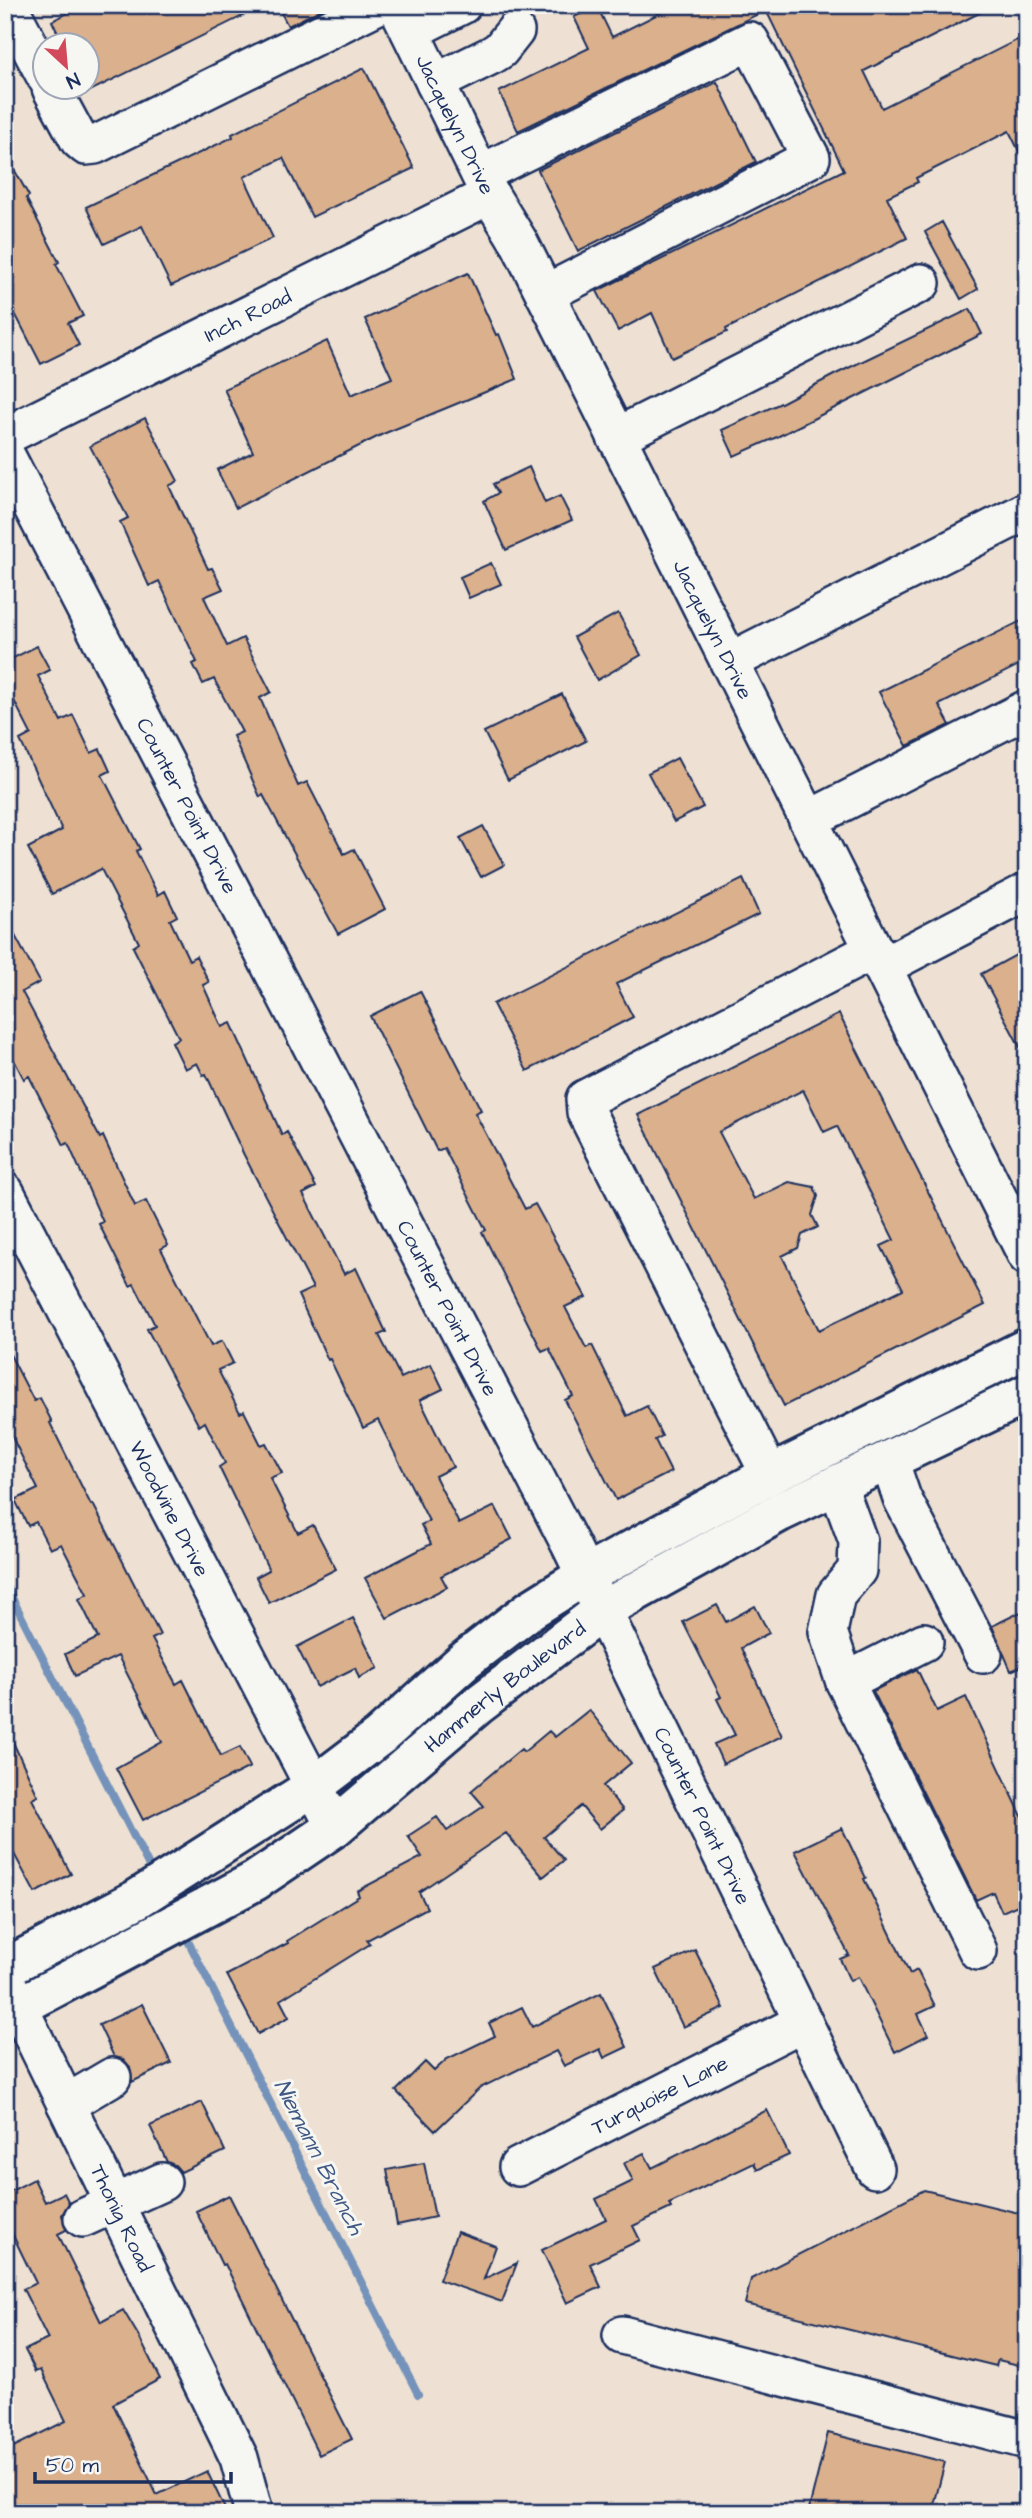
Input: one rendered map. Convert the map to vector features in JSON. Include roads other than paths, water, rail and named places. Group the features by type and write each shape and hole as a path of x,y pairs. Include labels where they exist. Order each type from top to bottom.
{"main road":[{"name":"Hammerly Boulevard","path":"5,1968 137,1899 313,1787 380,1736 464,1661 530,1610 586,1575 770,1475 1027,1348"},
{"name":"Hammerly Boulevard","path":"10,2000 255,1881 335,1826 478,1705 603,1610 780,1512 1027,1394"}],"street":[{"path":"8,5 32,51"},
{"path":"59,102 79,140 86,146 94,145 388,13 462,5"},
{"name":"Jacquelyn Drive","path":"388,13 435,83 485,184 520,244 1027,1256"},
{"path":"435,83 500,50 515,31"},
{"name":"Inch Road","path":"5,436 485,184 750,41 811,158 545,294"},
{"path":"616,437 921,283"},
{"name":"Counter Point Drive","path":"5,454 586,1575 874,2169"},
{"path":"729,662 1027,511"},
{"path":"808,820 1027,709"},
{"path":"770,1475 586,1112 585,1100 878,958 1027,892"},
{"name":"Woodvine Drive","path":"5,1192 335,1826"},
{"path":"889,1460 902,1498 984,1654"},
{"path":"838,1484 858,1541 857,1570 836,1595 828,1632 845,1682 978,1951"},
{"path":"845,1682 924,1642"},
{"name":"Thonig Road","path":"10,2000 66,2104 99,2210 239,2458 254,2513"},
{"name":"Turquoise Lane","path":"518,2167 803,2022"},
{"path":"66,2104 112,2077"},
{"path":"99,2210 162,2182"},
{"path":"622,2334 1027,2440"}],"waterway":[{"name":"Niemann Branch","path":"5,1584 152,1872"},
{"name":"Niemann Branch","path":"186,1937 418,2394"}]}
